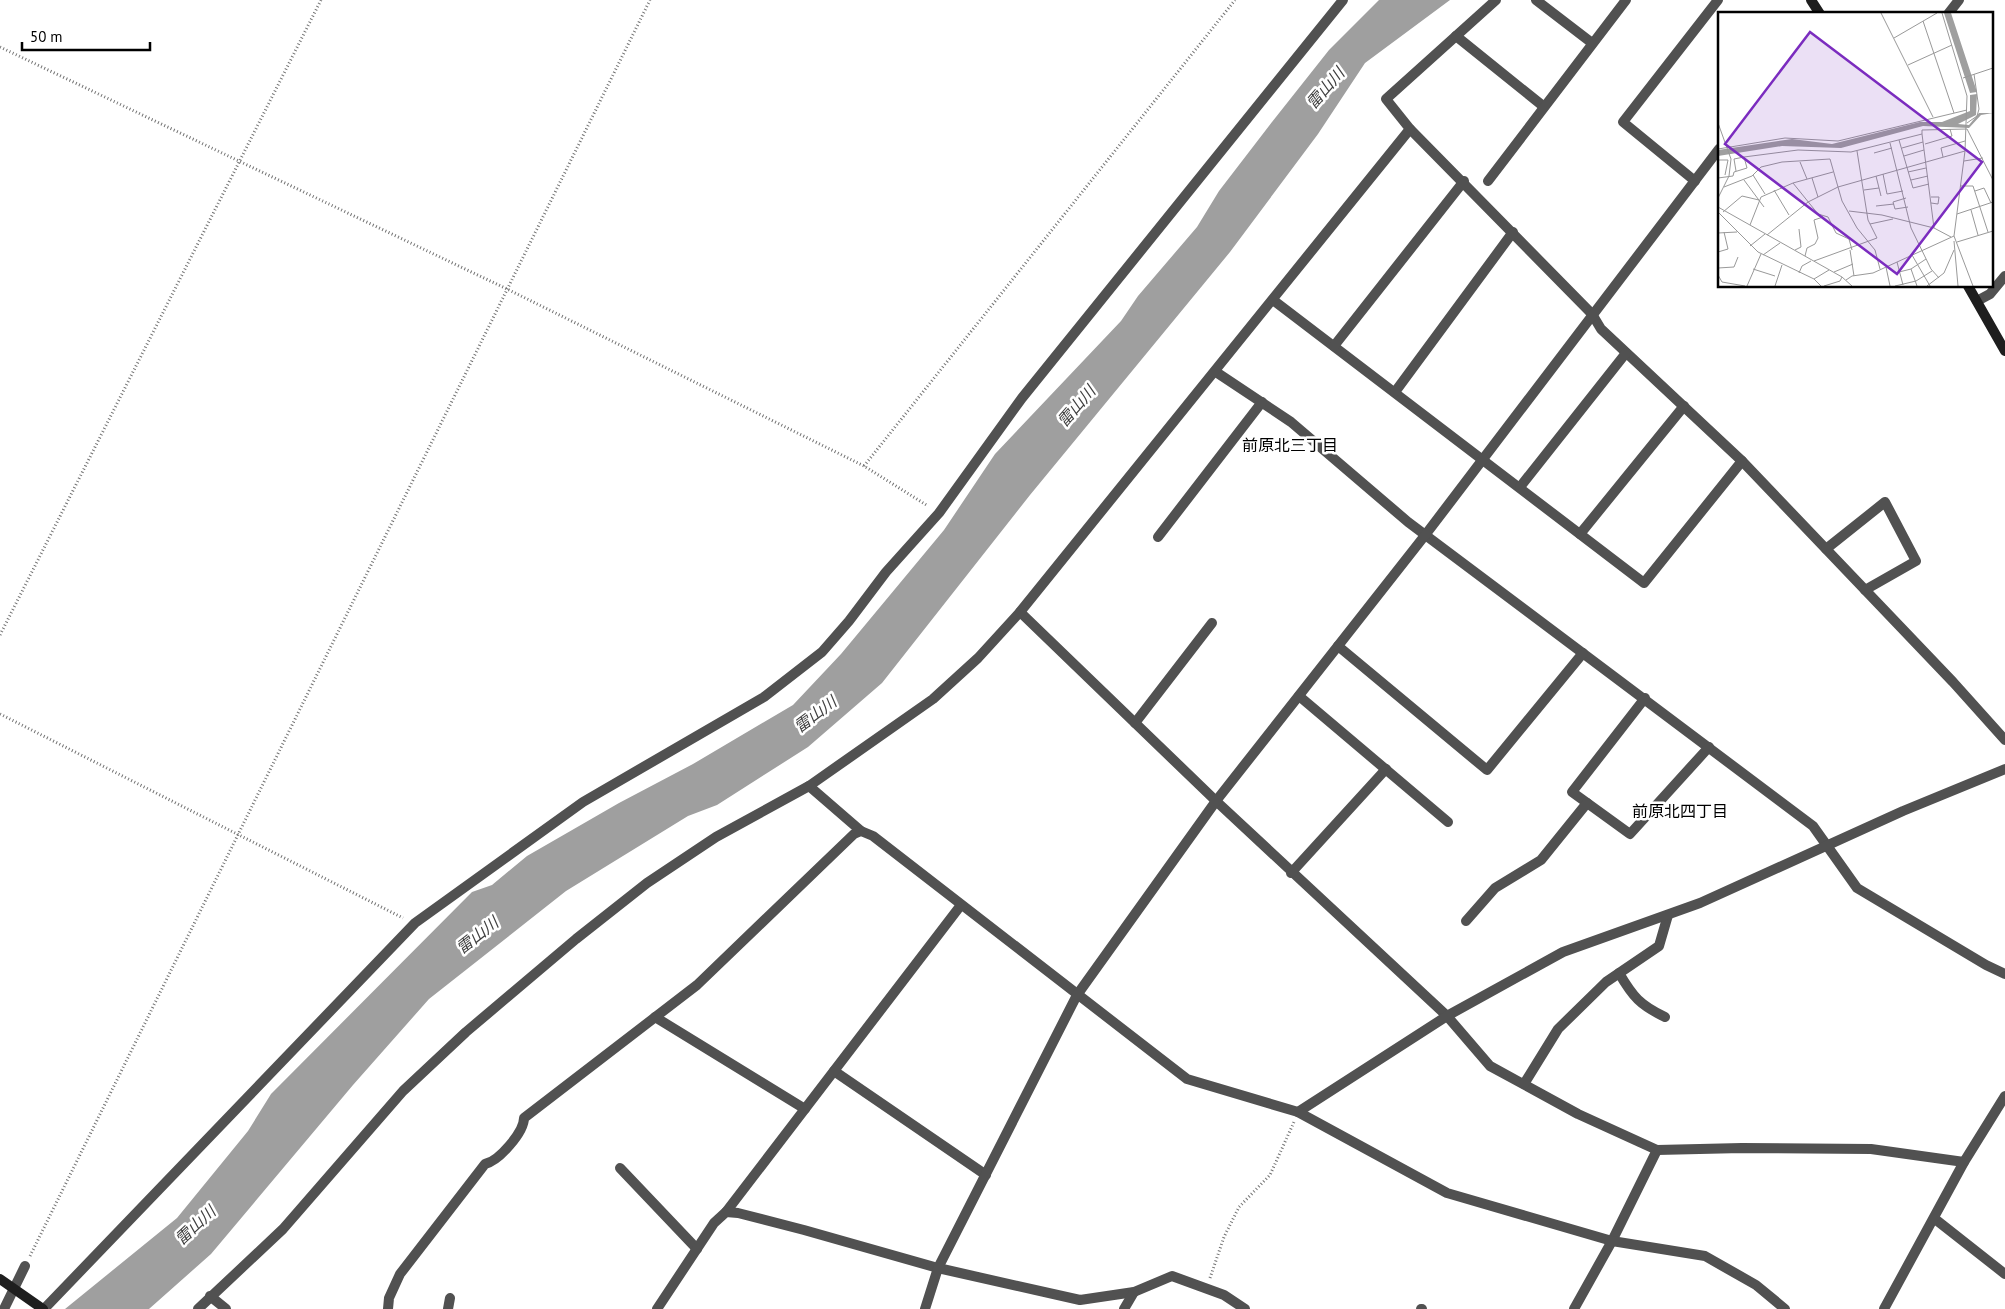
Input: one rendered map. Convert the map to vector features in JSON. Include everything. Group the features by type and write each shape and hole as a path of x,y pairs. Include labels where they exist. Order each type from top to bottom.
{"main road":[{"path":"1811,0 1819,12"},
{"path":"1969,288 2005,351"},
{"path":"0,1279 43,1309"}],"street":[{"path":"43,1309 415,923 583,802 764,698 822,652 849,621 886,572 939,513 1022,398 1343,0"},
{"path":"1496,0 1386,99 1410,129 1464,181 1592,314 1601,329 1742,461 2005,740"},
{"path":"1536,0 1592,43"},
{"path":"1488,181 1543,106 1626,0"},
{"path":"1694,180 1622,122 1718,0"},
{"path":"1950,12 1959,0"},
{"path":"1456,36 1543,106"},
{"path":"198,1309 283,1229 403,1091 473,1025 576,938 647,883 716,837 809,786 933,699 978,658 1020,612 1155,442 1216,372 1410,129"},
{"path":"925,1309 938,1268 1077,995 1216,801 1426,534 1718,150"},
{"path":"1334,346 1464,181"},
{"path":"1395,392 1513,232"},
{"path":"1977,301 1990,294 2005,276"},
{"path":"1273,300 1644,583 1742,461"},
{"path":"1520,487 1626,352"},
{"path":"1216,372 1291,422 1408,522 1645,698 1813,826 1857,888 1986,965 2005,974"},
{"path":"1158,537 1262,402"},
{"path":"1580,534 1684,406"},
{"path":"1826,550 1884,502 1916,560 1865,590"},
{"path":"1020,612 1216,801 1446,1016 1490,1066 1578,1114 1657,1150 1742,1148 1871,1149 1964,1162"},
{"path":"1135,723 1212,623"},
{"path":"1338,646 1488,770 1583,653"},
{"path":"1299,696 1448,822"},
{"path":"1645,698 1572,792 1630,834 1709,747"},
{"path":"1292,873 1386,769"},
{"path":"1298,1112 1446,1016 1563,952 1700,903 1903,811 2005,769"},
{"path":"809,786 861,831 873,836 1187,1079 1298,1112 1447,1193 1612,1241 1705,1256 1756,1285 1785,1309"},
{"path":"1466,921 1495,888 1541,860 1587,803"},
{"path":"388,1309 389,1298 400,1274 485,1164 497,1159 522,1127 524,1118 697,985 854,834 861,831"},
{"path":"657,1309 714,1223 726,1212 961,905"},
{"path":"1524,1084 1558,1029 1606,982 1659,946 1668,915"},
{"path":"1619,973 1631,994 1644,1007 1665,1017"},
{"path":"655,1017 805,1109"},
{"path":"834,1071 986,1175"},
{"path":"1884,1309 1935,1219 1964,1162 2005,1096"},
{"path":"1574,1309 1612,1241 1657,1150"},
{"path":"620,1168 697,1249"},
{"path":"726,1212 776,1223 938,1268 1080,1300 1134,1292 1172,1276 1224,1295 1245,1309"},
{"path":"1935,1219 2005,1274"},
{"path":"4,1309 25,1266"},
{"path":"1124,1309 1134,1292"},
{"path":"210,1296 226,1309"},
{"path":"448,1309 450,1298"}],"path":[{"path":"0,635 321,0"},
{"path":"25,1266 650,0"},
{"path":"864,466 1235,0"},
{"path":"0,47 508,289 864,466 939,513"},
{"path":"0,714 415,923"},
{"path":"1201,1277 1211,1278 1224,1237 1240,1207 1270,1175 1298,1112"}],"water":[{"name":"雷山川","path":"1379,0 1450,0 1365,63 1318,134 1230,252 1030,495 882,683 808,747 717,805 688,816 566,891 429,999 353,1085 211,1254 149,1309 65,1309 177,1218 248,1131 271,1094 472,892 492,885 527,856 619,803 693,764 793,705 841,654 944,530 995,454 1121,321 1138,296 1197,227 1219,191 1329,50"}],"district":[{"name":"前原北三丁目","path":"1290,445"},
{"name":"前原北四丁目","path":"1680,811"}]}
